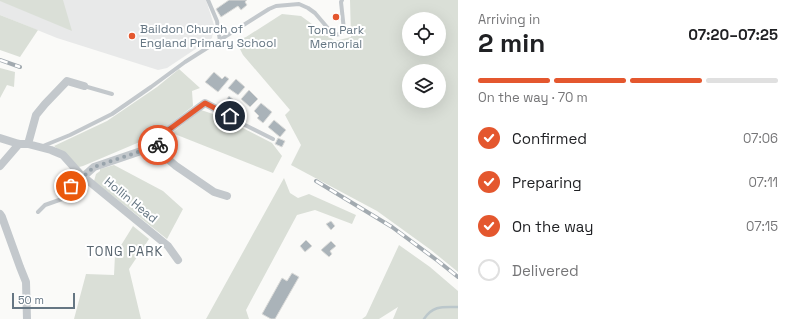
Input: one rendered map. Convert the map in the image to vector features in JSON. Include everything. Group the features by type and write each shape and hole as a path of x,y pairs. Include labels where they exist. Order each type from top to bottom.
{"street":[{"path":"0,166 23,144 36,116 44,104 67,81 84,86"},
{"path":"155,152 158,143 167,131 205,103 230,116"},
{"name":"Hollin Head","path":"0,138 51,150 62,156 82,175 168,246 178,260"},
{"path":"82,175 94,167 141,151 152,150 163,155 176,166 214,192 227,196"},
{"path":"0,214 26,282 27,319"}],"lane":[{"path":"208,0 217,20 220,41"},
{"path":"40,147 70,135 112,114 185,62 276,6 299,4 315,13 334,35 340,34 344,30 341,1"},
{"path":"84,86 112,94"},
{"path":"230,116 273,139"},
{"path":"38,212 45,205 62,199 82,175"}],"shaded area":[{"name":"Baildon Church of England Primary School","path":"0,0 206,0 214,25 212,38 167,68 158,70 57,38 0,15"},
{"path":"63,0 72,31 0,1"},
{"path":"350,0 458,0 458,272 431,250 377,211 291,165 301,145 285,115 290,110 243,55 236,41 246,37 282,14 301,16 335,41 351,37"},
{"path":"0,15 38,30 20,57 0,50"},
{"path":"0,68 15,72 14,87 7,85 0,98"},
{"path":"179,69 200,88 192,91 193,106 165,128 152,143 142,141 79,167 54,146 107,121 157,87"},
{"path":"201,110 219,116 272,143 282,156 273,173 172,133"},
{"path":"114,165 163,191 183,209 167,239 94,181 96,174 100,171 100,169"},
{"path":"284,178 290,193 298,198 309,194 356,215 352,224 315,210 297,215 246,310 249,319 206,319"},
{"path":"133,226 149,239 129,269 141,319 74,319 86,274 114,275 115,255"},
{"path":"399,245 430,267 458,291 458,319 393,319 398,307 379,319 362,319 366,316"}],"building":[{"path":"229,0 247,0 245,2 247,5 241,10 238,6 221,17 216,9"},
{"path":"214,72 222,79 225,76 229,79 218,92 205,82"},
{"path":"236,79 245,87 238,95 228,88"},
{"path":"249,90 258,99 250,107 241,99"},
{"path":"229,96 242,107 238,113 224,103"},
{"path":"261,103 272,112 263,123 257,118 259,116 254,111"},
{"path":"274,120 286,130 280,137 268,127"},
{"path":"278,138 285,141 282,147 275,144"},
{"path":"331,221 335,226 331,230 326,224"},
{"path":"306,240 312,246 305,252 300,246"},
{"path":"331,241 336,246 330,251 332,254 329,257 321,250"},
{"path":"292,273 299,277 275,319 271,319 262,314 282,278 287,281"}],"waterway":[{"path":"424,319 427,314 435,309 443,307 458,307"}],"railway":[{"path":"0,60 20,67"},
{"path":"316,181 392,227 458,277"}],"way so far":[{"path":"71,186 80,174 84,176 94,167 141,151 152,150 155,152 158,145"}],"place":[{"name":"Tong Park Memorial","path":"336,17"},
{"name":"Baildon Church of England Primary School","path":"132,36"}],"district":[{"name":"TONG PARK","path":"125,251"}],"route":[{"path":"158,145 167,131 205,103 230,116"}]}
